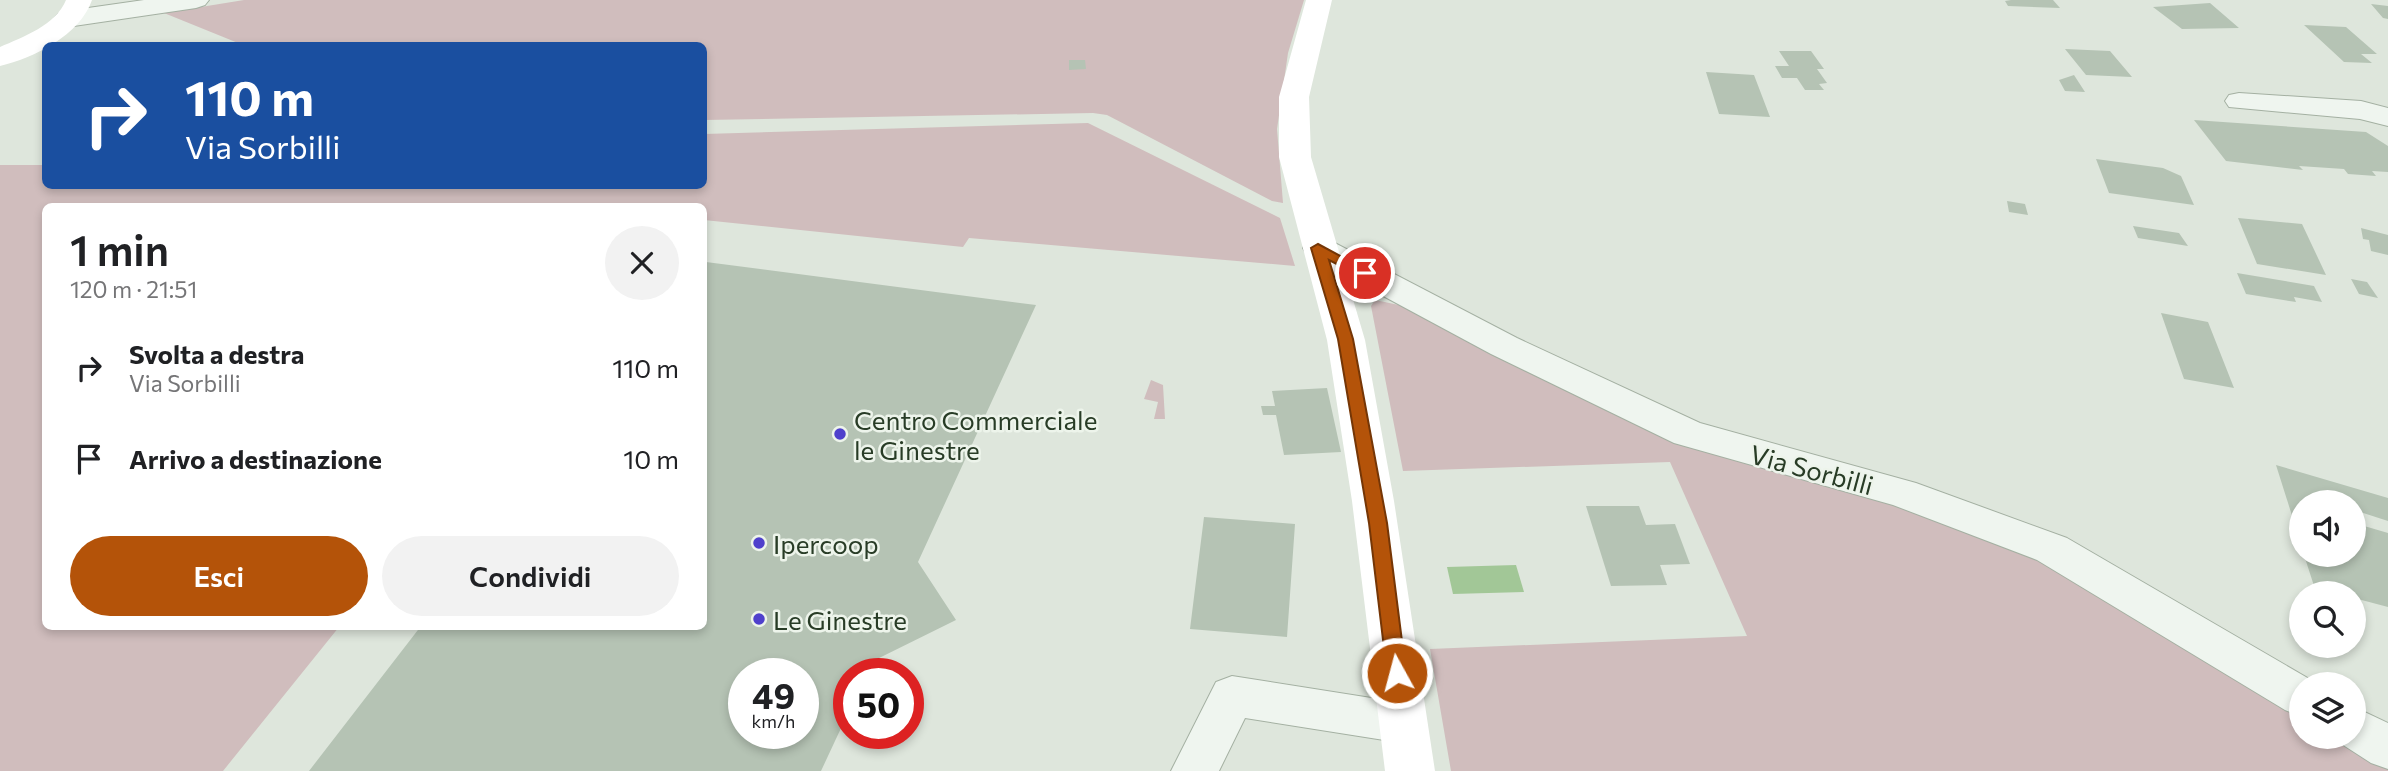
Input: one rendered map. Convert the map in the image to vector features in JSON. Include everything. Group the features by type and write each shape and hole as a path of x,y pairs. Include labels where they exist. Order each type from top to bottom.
{"main road":[{"path":"1319,0 1296,82 1292,127 1302,198 1346,339 1378,523 1410,771"},
{"path":"0,58 54,30 73,9"}],"street":[{"path":"73,9 196,0"},
{"path":"2239,101 2361,110 2388,117"},
{"name":"Via Sorbilli","path":"1318,248 1504,346 1687,433 1736,449 1902,493 2052,549 2289,689"},
{"path":"1195,771 1232,696 1403,723"},
{"path":"2366,734 2388,748"}],"shaded area":[{"path":"244,0 1304,0 1288,53 1277,129 1283,203 1272,201 1107,115 1093,113 707,120 707,42 236,42 164,13"},
{"path":"1088,123 1280,218 1295,266 969,238 963,247 707,220 707,203 42,203 42,630 337,630 223,771 0,771 0,165 42,165 42,189 707,189 707,134"},
{"path":"1375,300 1413,308 1611,407 1927,513 2079,572 2289,701 2289,749 2366,748 2388,761 2388,771 1451,771 1430,649 1747,636 1670,462 1403,471 1371,306"},
{"path":"1151,380 1163,385 1165,419 1154,419 1158,402 1144,399"},
{"path":"1516,565 1524,592 1453,594 1447,567"}],"building":[{"path":"2053,0 2060,8 2008,6 2005,1"},
{"path":"2210,3 2239,28 2182,29 2153,7"},
{"path":"2371,4 2388,6 2388,19 2383,18"},
{"path":"2304,25 2346,27 2377,54 2361,54 2372,63 2344,62"},
{"path":"2065,49 2110,51 2132,77 2086,75"},
{"path":"1779,51 1811,51 1824,69 1817,69 1827,83 1819,84 1824,90 1805,90 1797,78 1782,78 1775,66 1789,66"},
{"path":"1069,60 1085,60 1086,69 1069,70"},
{"path":"1706,72 1754,75 1770,117 1719,114"},
{"path":"2074,75 2085,92 2065,91 2059,80"},
{"path":"2194,120 2366,132 2388,146 2388,172 2372,171 2376,176 2348,174 2344,169 2299,166 2303,170 2226,161"},
{"path":"2096,159 2163,168 2181,176 2194,205 2109,193"},
{"path":"2007,201 2025,204 2028,215 2009,212"},
{"path":"2238,218 2302,224 2326,275 2257,264"},
{"path":"2133,226 2179,233 2188,246 2138,238"},
{"path":"2361,228 2388,235 2388,255 2371,251 2369,240 2363,239"},
{"name":"Centro Commerciale le Ginestre","path":"707,262 1036,305 918,562 956,620 879,658 833,658 833,745 821,771 309,771 418,630 707,630"},
{"path":"2237,273 2314,286 2322,302 2294,297 2296,302 2246,294"},
{"path":"2351,279 2367,282 2378,298 2359,294"},
{"path":"2161,313 2208,322 2234,388 2184,379"},
{"path":"1327,388 1341,452 1284,455 1276,415 1263,415 1261,406 1275,406 1272,391"},
{"path":"2276,465 2361,490 2289,490 2289,506"},
{"path":"2366,492 2388,498 2388,521 2366,514"},
{"path":"1586,506 1639,506 1646,525 1675,524 1690,564 1660,565 1667,585 1611,586"},
{"path":"1204,517 1295,524 1287,637 1190,629"},
{"path":"2366,527 2388,533 2388,607 2366,601 2366,581 2312,581 2308,567 2366,567"}],"place":[{"name":"Centro Commerciale le Ginestre","path":"840,434"},
{"name":"Ipercoop","path":"759,543"},
{"name":"Le Ginestre","path":"759,619"}],"route":[{"path":"1365,273 1318,248 1346,339 1378,523 1397,673"}]}
